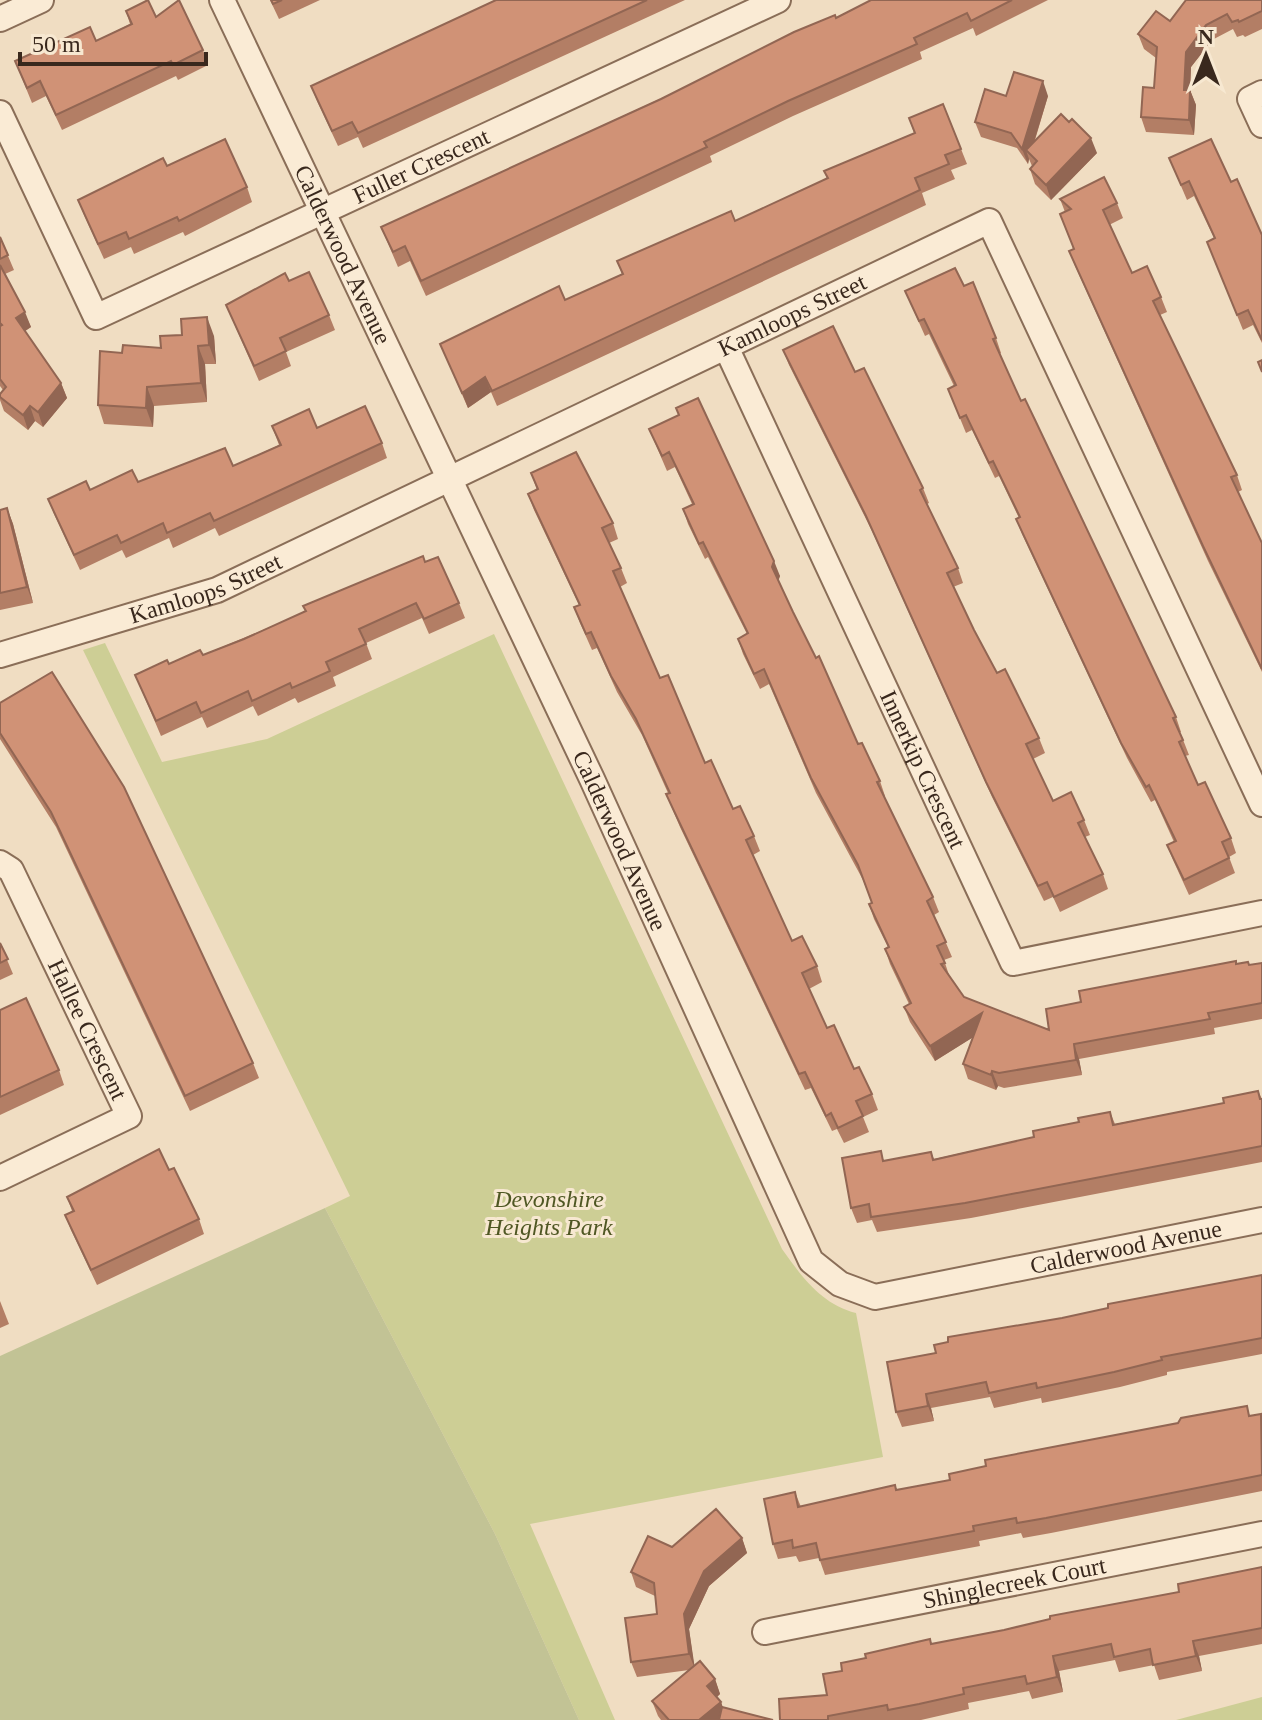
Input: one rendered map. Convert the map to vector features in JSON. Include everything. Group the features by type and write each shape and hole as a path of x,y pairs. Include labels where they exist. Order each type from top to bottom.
{"street":[{"path":"0,19 41,0"},
{"name":"Calderwood Avenue","path":"222,0 592,779 811,1261 840,1284 875,1297 1262,1220"},
{"name":"Fuller Crescent","path":"0,113 96,317 778,0"},
{"path":"1262,93 1250,99 1262,125"},
{"name":"Kamloops Street","path":"0,655 217,590 989,221 1262,804"},
{"name":"Innerkip Crescent","path":"726,347 1013,963 1262,913"},
{"name":"Hallee Crescent","path":"0,863 11,870 129,1116 0,1178"},
{"name":"Shinglecreek Court","path":"765,1632 1262,1534"}],"green space":[{"name":"Devonshire Heights Park","path":"494,634 782,1249 822,1296 856,1313 883,1457 530,1524 615,1720 579,1720 495,1534 325,1208 350,1196 83,650 105,643 162,762 267,739"},
{"path":"325,1208 495,1534 579,1720 0,1720 0,1356"},
{"path":"1262,1697 1262,1720 1176,1720"}],"building":[{"path":"148,0 156,17 179,0 203,50 173,65 171,61 56,115 40,81 27,88 15,61 90,27 96,41 132,24 126,11"},
{"path":"496,0 647,0 358,133 352,122 332,131 311,86"},
{"path":"871,0 1012,0 971,21 967,13 914,38 917,44 788,101 704,142 707,147 421,281 405,246 393,252 381,227 661,99 794,32 835,15 836,18"},
{"path":"1186,0 1262,0 1262,11 1239,22 1232,22 1227,14 1206,25 1186,52 1184,90 1190,90 1189,120 1141,117 1143,87 1154,88 1157,47 1138,34 1156,11 1170,21"},
{"path":"1014,72 1043,81 1022,149 1011,133 975,122 985,89 1006,96"},
{"path":"943,104 961,149 945,155 949,164 915,178 920,190 492,391 485,377 462,393 440,344 559,286 565,300 623,274 617,261 731,211 735,221 828,178 824,171 915,133 909,118"},
{"path":"1061,114 1069,122 1072,119 1091,138 1046,185 1030,169 1037,161 1026,150"},
{"path":"225,139 247,187 179,221 177,217 129,239 126,232 98,244 78,200 163,158 167,166"},
{"path":"1211,139 1231,182 1237,179 1262,235 1262,340 1248,310 1237,315 1207,242 1215,238 1189,181 1181,185 1169,158"},
{"path":"1104,177 1117,203 1103,210 1132,273 1147,266 1161,297 1153,301 1237,475 1231,477 1262,543 1262,669 1069,251 1074,249 1060,214 1071,209 1060,199"},
{"path":"0,237 8,255 0,259"},
{"path":"0,265 25,312 16,318 61,383 38,412 30,406 23,415 0,397 6,387 0,379"},
{"path":"955,268 964,286 973,282 996,338 993,339 1021,401 1025,399 1176,717 1173,718 1183,740 1179,742 1198,785 1205,782 1231,838 1222,842 1229,858 1184,880 1167,845 1176,841 1149,785 1146,787 1121,743 1016,519 1020,517 993,461 989,463 966,415 960,418 948,389 956,385 924,319 919,321 905,291"},
{"path":"309,272 329,315 280,338 286,351 254,366 226,305 285,273 289,281"},
{"path":"207,317 209,345 198,346 201,383 147,387 146,408 98,405 100,351 122,353 123,345 161,348 160,336 182,335 181,319"},
{"path":"833,326 855,372 864,368 923,488 920,490 958,568 947,573 974,630 997,673 1005,669 1039,738 1026,744 1053,801 1071,792 1084,820 1078,823 1103,874 1054,897 1047,882 1038,886 986,782 866,516 783,350"},
{"path":"698,398 774,561 772,567 793,612 816,658 819,656 858,744 862,743 880,781 877,782 933,897 927,901 946,942 937,946 945,963 941,964 964,997 1049,1030 1046,1009 1081,1002 1079,991 1236,961 1236,964 1248,962 1249,965 1262,963 1262,1003 1208,1013 1210,1019 1074,1044 1076,1060 999,1073 992,1071 991,1075 963,1064 982,1013 930,1046 904,1007 911,1003 885,949 889,947 869,904 872,903 858,865 811,778 764,669 754,674 738,639 748,633 683,509 694,504 669,452 662,456 649,429 679,415 676,408"},
{"path":"365,406 382,443 214,521 210,513 167,533 163,523 121,543 117,535 74,555 48,499 86,481 90,490 132,470 138,482 225,448 233,466 281,445 272,426 309,409 317,428"},
{"path":"576,452 613,523 602,528 621,568 613,571 660,678 668,675 705,763 711,760 733,809 740,806 754,836 746,840 792,941 802,936 817,966 802,973 827,1028 834,1025 854,1069 859,1067 872,1094 856,1101 863,1116 838,1128 831,1113 826,1116 805,1072 799,1074 666,794 670,793 636,719 611,676 591,632 586,634 574,607 580,605 528,494 538,489 531,473"},
{"path":"7,508 27,587 0,593 0,510"},
{"path":"423,556 425,562 438,557 459,603 424,619 416,603 359,629 366,644 326,662 330,671 292,688 290,683 252,701 248,691 201,713 196,702 156,721 135,675 167,660 169,664 200,650 203,655 244,639 306,611 303,606"},
{"path":"52,672 124,787 253,1063 185,1096 51,812 0,733 0,703"},
{"path":"0,943 8,959 0,963"},
{"path":"26,998 59,1070 0,1097 0,1010"},
{"path":"1258,1091 1262,1099 1262,1146 965,1203 871,1217 869,1204 851,1208 842,1158 881,1151 883,1161 931,1152 933,1160 1034,1137 1033,1131 1079,1122 1078,1118 1110,1112 1113,1125 1224,1103 1223,1098"},
{"path":"159,1149 169,1170 174,1168 199,1219 91,1270 65,1215 74,1211 67,1197"},
{"path":"1262,1275 1262,1338 1161,1357 1162,1360 1037,1388 1036,1383 989,1393 986,1382 926,1394 928,1406 896,1412 887,1362 936,1353 934,1345 948,1342 948,1337 1062,1318 1108,1308 1108,1304"},
{"path":"1247,1406 1249,1416 1261,1414 1262,1475 1046,1518 1017,1523 1016,1518 973,1526 974,1531 820,1560 816,1543 793,1548 792,1540 773,1544 764,1499 795,1492 798,1507 895,1485 896,1490 950,1480 949,1474 986,1466 985,1460 1178,1423 1181,1418"},
{"path":"716,1509 742,1538 704,1571 684,1614 689,1654 631,1662 625,1618 657,1614 654,1583 631,1572 648,1536 672,1547"},
{"path":"1262,1567 1262,1628 1193,1641 1196,1656 1153,1665 1150,1649 1114,1657 1111,1644 1053,1656 1057,1677 1027,1684 1025,1676 963,1688 964,1694 888,1710 887,1705 828,1716 828,1720 780,1720 779,1699 827,1695 823,1674 842,1671 841,1663 866,1658 865,1654 930,1639 931,1644 1004,1630 1050,1619 1050,1616 1179,1592 1178,1584"},
{"path":"700,1661 715,1679 707,1686 721,1702 699,1720 669,1720 652,1701"},
{"path":"722,1707 773,1720 719,1720"}]}
